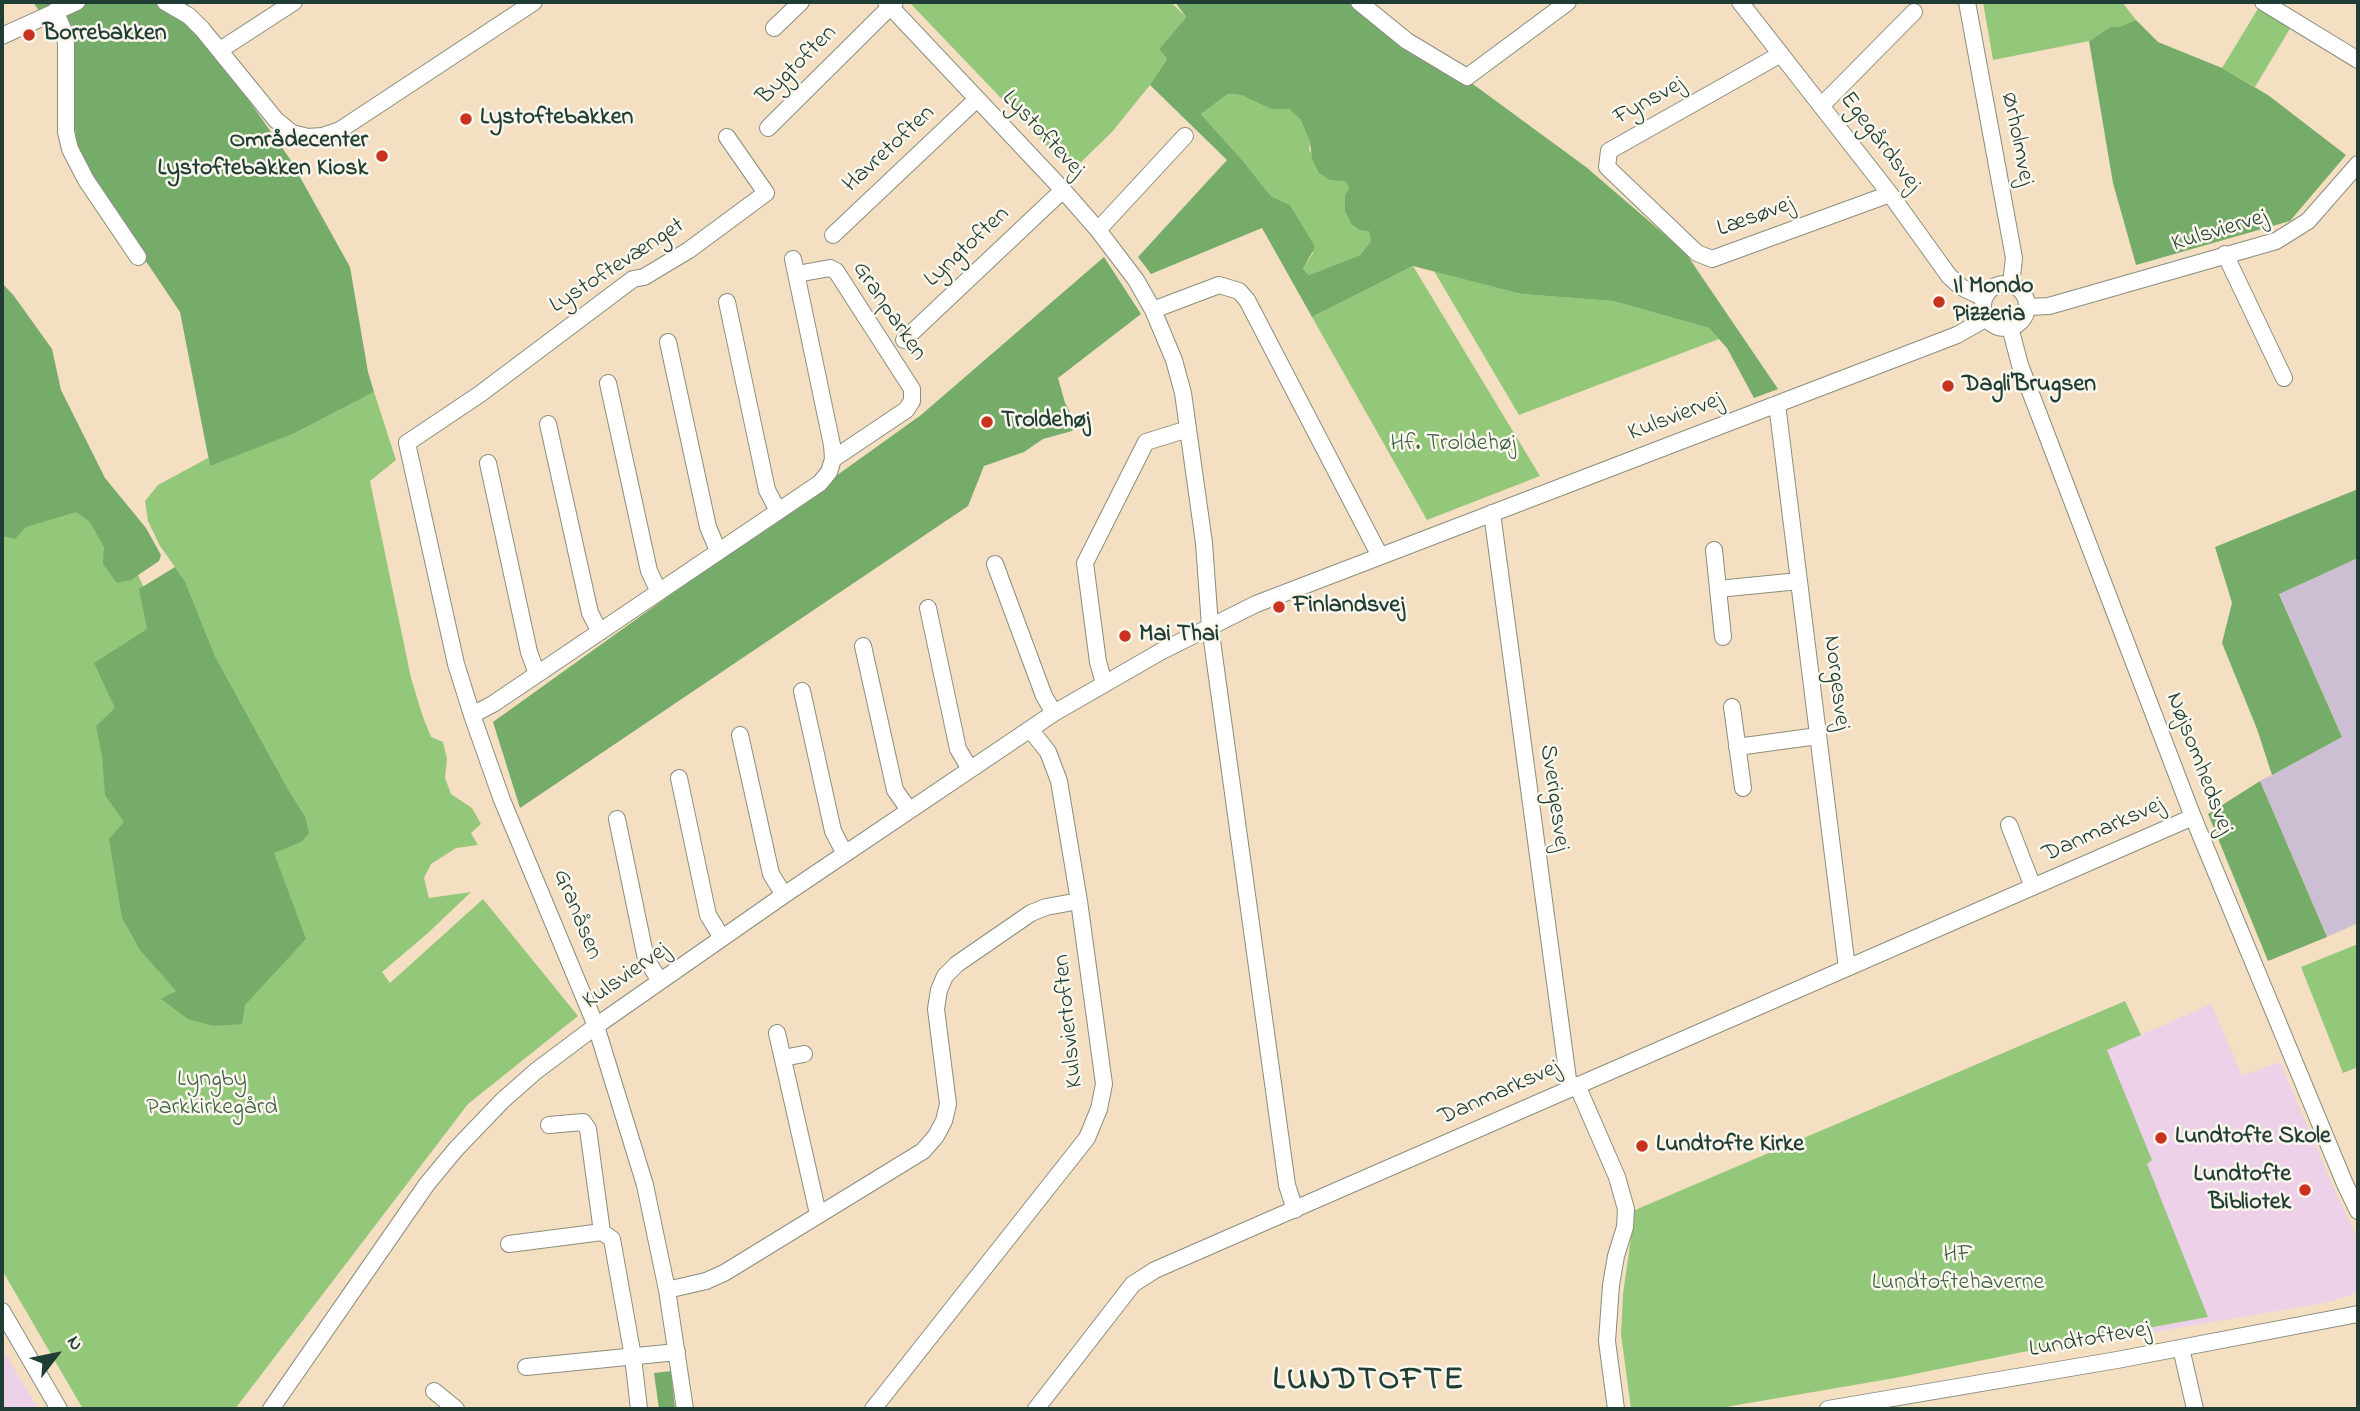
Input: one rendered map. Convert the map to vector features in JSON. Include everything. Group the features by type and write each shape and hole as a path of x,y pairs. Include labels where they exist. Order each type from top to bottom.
{"street":[{"path":"2,36 77,2"},
{"path":"165,2 189,16 276,120 292,133 308,136 322,136 340,130 534,2"},
{"path":"220,50 294,2"},
{"path":"775,28 801,2"},
{"path":"1359,2 1407,41 1467,77 1568,2"},
{"name":"Ørholmvej","path":"1967,2 2014,258 2011,285"},
{"path":"2263,2 2358,60"},
{"name":"Lystoftevej","path":"890,3 1098,230 1136,280 1153,310 1175,364 1183,393 1204,543 1210,626"},
{"name":"Bygtoften","path":"768,128 890,3"},
{"name":"Egegårdsvej","path":"1745,4 1949,276 1961,287 1984,298"},
{"path":"55,11 64,31 66,44 66,132 70,149 86,180 138,257"},
{"path":"1822,105 1914,12"},
{"name":"Fynsvej","path":"1652,210 1607,167 1609,151 1781,54"},
{"name":"Havretoften","path":"833,234 977,99"},
{"path":"1098,230 1185,135"},
{"name":"Lystoftevænget","path":"407,443 480,394 633,279 644,276 689,250 766,194 727,136"},
{"name":"Kulsviervej","path":"2027,307 2049,306 2276,241 2308,221 2358,164"},
{"name":"Lyngtoften","path":"904,340 1063,190"},
{"name":"Læsøvej","path":"1652,210 1697,253 1712,259 1890,194"},
{"path":"2225,254 2284,378"},
{"name":"Granparken","path":"472,715 493,704 820,483 829,472 833,459 832,445 795,267 830,268 836,271 912,389 912,401 906,410 833,459"},
{"path":"1153,310 1219,285 1239,291 1247,300 1380,556"},
{"path":"2011,285 2023,293 2027,307 2022,320 2010,327 2001,328 1987,318 1984,298 1995,286 2011,285"},
{"path":"727,302 767,490 778,511"},
{"name":"Kulsviervej","path":"271,1409 427,1184 503,1100 536,1071 660,981 1054,713 1104,683 1256,604 1957,335 1987,318"},
{"name":"Nøjsomhedsvej","path":"2010,327 2020,365 2193,817 2358,1211"},
{"path":"668,342 708,527 718,551"},
{"path":"608,383 649,571 659,592"},
{"name":"Norgesvej","path":"1777,404 1847,968"},
{"path":"548,424 590,614 600,632"},
{"path":"1104,683 1098,662 1085,563 1146,442 1188,429"},
{"name":"Granåsen","path":"407,443 456,664 472,715 502,800 596,1026 645,1185 667,1290 685,1409"},
{"path":"488,463 529,652 537,674"},
{"name":"Sverigesvej","path":"1492,513 1568,1079 1575,1086 1613,1168 1626,1209 1625,1227 1611,1285 1607,1341 1616,1409"},
{"path":"1714,550 1723,637"},
{"path":"995,564 1044,696 1054,713"},
{"path":"1718,589 1799,581"},
{"path":"928,608 958,749 970,769"},
{"path":"1210,626 1287,1185 1294,1209"},
{"path":"863,646 895,790 909,810"},
{"path":"802,691 833,831 845,854"},
{"path":"1732,707 1743,788"},
{"name":"Kulsviertoften","path":"873,1409 1087,1138 1100,1109 1104,1084 1079,901 1059,781 1048,752 1030,729"},
{"path":"740,735 771,874 784,895"},
{"path":"1737,747 1818,736"},
{"path":"679,778 709,915 722,939"},
{"name":"Danmarksvej","path":"1036,1409 1133,1284 1154,1270 2193,817"},
{"path":"617,820 646,959 660,981"},
{"name":"Danmarksvej","path":"2008,825 2033,887"},
{"path":"667,1290 706,1281 724,1273 923,1151 944,1121 948,1104 936,1009 939,990 946,976 957,964 1031,913 1046,906 1079,901"},
{"path":"777,1033 818,1214"},
{"path":"783,1058 804,1054"},
{"path":"549,1125 583,1122 588,1129 602,1232"},
{"path":"509,1244 602,1232 612,1239 633,1357 639,1409"},
{"path":"2,1311 59,1409"},
{"name":"Lundtoftevej","path":"1828,1409 2182,1348 2358,1314"},
{"path":"2182,1348 2195,1409"},
{"path":"526,1367 677,1352"},
{"path":"434,1391 456,1409"}],"shaded area":[{"path":"2358,558 2358,923 2327,937 2260,781 2342,737 2279,593"},
{"name":"Lundtofte Skole","path":"2125,1001 2141,1035 2211,1004 2242,1076 2280,1062 2358,1239 2358,1292 2330,1302 2084,1344 1983,1062"},
{"path":"2,1348 38,1409 2,1409"}],"green space":[{"path":"33,2 191,2 184,8 290,159 350,267 368,372 374,392 295,433 210,466 180,312 78,160 68,52"},
{"path":"909,2 1171,2 1186,17 1159,49 1167,59 1150,85 1112,132 1077,166 1065,165"},
{"path":"1175,2 1361,2 1586,167 1685,252 1778,389 1754,398 1727,348 1709,328 1613,301 1521,294 1413,266 1312,317 1262,228 1151,274 1138,257 1227,160 1150,85 1167,59 1159,49 1186,17","holes":["1228,94 1241,95 1271,109 1289,109 1300,119 1319,173 1330,180 1346,182 1349,188 1345,196 1345,212 1351,224 1359,230 1369,231 1371,241 1360,255 1309,275 1303,269 1315,247 1290,205 1271,196 1201,114"]},
{"path":"1983,2 2122,2 2136,20 2119,27 2110,27 2089,41 1993,60"},
{"path":"2259,7 2291,27 2255,87 2222,68"},
{"path":"2136,20 2158,42 2222,68 2268,95 2346,155 2290,221 2136,265 2113,183 2089,41 2110,27 2119,27"},
{"path":"1228,94 1241,95 1271,109 1289,109 1300,119 1310,142 1309,150 1330,180 1346,182 1349,188 1345,212 1351,224 1359,230 1369,230 1371,241 1360,255 1309,275 1303,269 1313,253 1290,205 1271,196 1201,114"},
{"path":"1104,257 1141,314 1058,378 1065,403 1076,423 1072,431 1043,439 1024,452 984,466 968,506 520,808 493,722 921,415"},
{"name":"Hf. Troldehøj","path":"1413,266 1540,476 1427,520 1312,317"},
{"path":"1434,271 1521,294 1613,301 1709,328 1719,339 1519,415"},
{"path":"2,283 52,349 61,390 105,478 146,528 161,555 159,561 131,580 117,583 103,564 104,547 90,522 76,512 26,527 15,539 2,536"},
{"name":"Lyngby Parkkirkegård","path":"2,353 124,547 167,634 305,816 215,656 185,581 160,546 148,521 145,501 158,485 208,458 210,465 295,433 374,392 396,460 370,481 411,678 431,737 443,742 447,759 445,778 451,794 472,808 481,824 471,833 478,845 456,848 431,864 424,878 429,898 471,892 382,972 390,983 483,899 578,1016 468,1104 235,1409 83,1409 2,1270"},
{"path":"2358,489 2358,558 2279,594 2342,737 2272,775 2257,729 2222,643 2232,603 2215,547"},
{"path":"175,567 185,581 215,656 305,816 309,833 301,842 274,853 306,939 245,1005 242,1024 213,1026 188,1019 161,999 176,991 140,950 122,918 109,839 124,822 105,795 96,726 115,708 94,663 147,629 139,589"},
{"path":"2260,781 2327,937 2268,961 2208,814"},
{"path":"2358,944 2358,1067 2343,1073 2301,967"},
{"name":"HF Lundtoftehaverne","path":"2125,1001 2141,1035 2107,1050 2152,1160 2147,1164 2208,1317 1895,1378 1714,1409 1631,1409 1621,1334 1623,1294 1635,1210"},
{"path":"671,1371 675,1409 659,1409 654,1373"}],"place":[{"name":"Borrebakken","path":"29,35"},
{"name":"Lystoftebakken","path":"466,119"},
{"name":"Områdecenter Lystoftebakken Kiosk","path":"382,156"},
{"name":"Il Mondo Pizzeria","path":"1939,302"},
{"name":"Dagli'Brugsen","path":"1948,386"},
{"name":"Troldehøj","path":"987,422"},
{"name":"Finlandsvej","path":"1279,607"},
{"name":"Mai Thai","path":"1125,636"},
{"name":"Lundtofte Skole","path":"2161,1138"},
{"name":"Lundtofte Kirke","path":"1642,1146"},
{"name":"Lundtofte Bibliotek","path":"2305,1190"}],"district":[{"name":"LUNDTOFTE","path":"1369,1383"}]}
